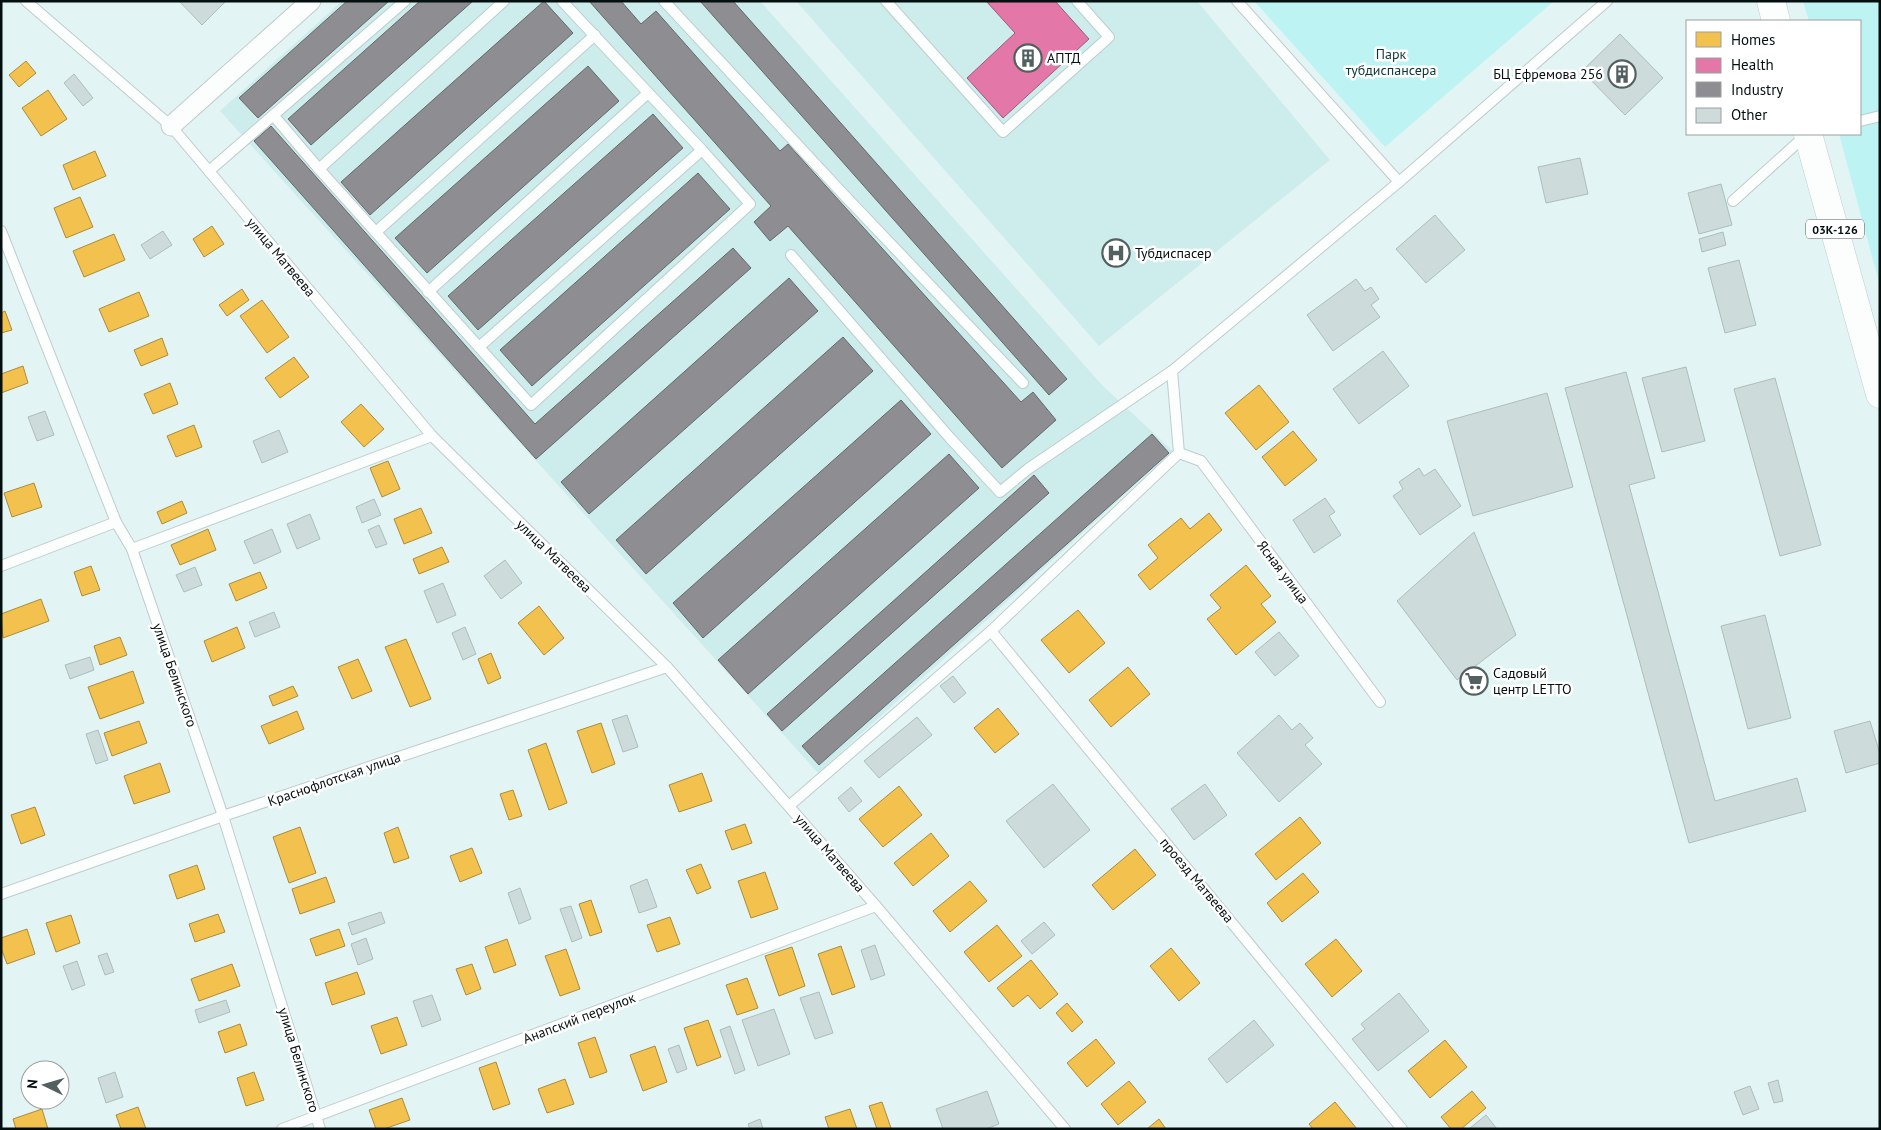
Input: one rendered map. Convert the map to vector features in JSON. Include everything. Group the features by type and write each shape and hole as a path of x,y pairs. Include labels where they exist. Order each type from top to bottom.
{"main road":[{"path":"1771,1 1776,20"},
{"name":"03К-126","path":"1808,135 1880,394"}],"street":[{"path":"170,126 311,1"}],"lane":[{"name":"улица Матвеева","path":"26,1 170,126 432,436 667,667 876,906 1065,1129"},
{"path":"209,171 405,1"},
{"path":"319,169 504,1"},
{"path":"274,116 428,292 531,405 750,204 562,1"},
{"path":"664,1 846,197 1022,382"},
{"path":"886,1 1003,132 1108,37 1076,1"},
{"path":"1237,1 1399,182"},
{"path":"791,255 950,438 1000,492 1028,469 1172,371 1399,182 1608,1"},
{"path":"376,232 595,35"},
{"path":"428,292 648,94"},
{"path":"1861,121 1880,116"},
{"path":"1733,201 1807,135"},
{"path":"479,347 702,150"},
{"name":"улица Белинского","path":"1,231 116,522 132,549 223,816 320,1129"},
{"path":"789,806 991,631 1179,454 1172,371"},
{"path":"132,549 432,436"},
{"name":"Ясная улица","path":"1179,454 1201,461 1380,702"},
{"path":"1,566 116,522"},
{"name":"проезд Матвеева","path":"991,631 1402,1129"},
{"name":"Краснофлотская улица","path":"1,894 223,816 667,667"},
{"name":"Анапский переулок","path":"282,1129 876,906"}],"shaded area":[{"path":"342,1 760,1 1103,386 1173,451 818,773 220,111"},
{"name":"Тубдиспасер","path":"796,1 1197,1 1330,160 1099,346"}],"green space":[{"name":"Парк тубдиспансера","path":"1254,1 1554,1 1385,147"},
{"path":"1803,1 1880,1 1880,286 1839,135 1861,135 1861,20 1809,20"}],"building: Homes":[{"path":"26,61 36,73 19,87 9,75"},
{"path":"48,90 67,119 41,136 22,108"},
{"path":"95,151 106,176 73,190 63,165"},
{"path":"80,197 93,227 66,238 54,208"},
{"path":"212,226 224,244 204,257 193,239"},
{"path":"114,234 125,260 84,277 73,251"},
{"path":"242,289 249,300 227,316 219,305"},
{"path":"139,292 149,316 109,332 99,309"},
{"path":"262,300 289,337 267,353 240,316"},
{"path":"5,311 12,330 1,333 1,313"},
{"path":"162,338 168,355 141,366 134,350"},
{"path":"294,357 309,377 280,398 265,378"},
{"path":"23,366 28,383 1,393 1,374"},
{"path":"170,383 178,404 153,414 144,394"},
{"path":"1259,385 1289,422 1256,450 1225,413"},
{"path":"361,404 384,429 364,447 341,422"},
{"path":"194,425 202,447 176,457 167,436"},
{"path":"1293,431 1317,460 1285,486 1262,457"},
{"path":"388,461 400,489 382,497 370,468"},
{"path":"34,483 42,507 12,517 4,493"},
{"path":"182,501 187,513 162,524 157,512"},
{"path":"421,508 432,533 404,544 394,519"},
{"path":"1209,513 1222,530 1150,590 1138,575 1158,558 1148,545 1181,518 1190,529"},
{"path":"208,529 216,550 180,565 171,545"},
{"path":"442,547 449,562 419,574 413,559"},
{"path":"1246,565 1271,596 1261,604 1276,622 1236,655 1207,619 1221,608 1210,595"},
{"path":"91,566 100,590 82,596 74,572"},
{"path":"260,572 267,588 236,601 229,584"},
{"path":"41,599 49,621 3,638 1,614"},
{"path":"539,606 564,638 544,655 518,623"},
{"path":"1078,610 1105,643 1069,673 1041,640"},
{"path":"237,627 245,648 212,662 204,641"},
{"path":"120,637 127,655 100,665 94,646"},
{"path":"406,639 431,699 410,707 385,647"},
{"path":"491,653 501,678 488,684 478,659"},
{"path":"358,659 372,691 352,699 338,667"},
{"path":"1128,667 1150,694 1111,727 1089,700"},
{"path":"133,671 144,703 100,719 88,687"},
{"path":"293,686 298,696 273,706 269,696"},
{"path":"998,708 1019,734 995,753 974,728"},
{"path":"297,711 304,729 269,744 261,726"},
{"path":"139,721 147,743 112,756 104,733"},
{"path":"601,723 615,764 592,773 577,731"},
{"path":"546,743 567,803 549,810 528,750"},
{"path":"160,763 170,792 134,804 124,776"},
{"path":"702,773 712,801 679,812 669,785"},
{"path":"899,786 922,815 883,847 859,819"},
{"path":"513,790 522,816 509,820 500,794"},
{"path":"35,807 45,835 21,844 11,815"},
{"path":"1300,817 1321,843 1276,880 1255,854"},
{"path":"745,824 752,843 732,850 725,831"},
{"path":"300,827 316,873 289,883 273,837"},
{"path":"398,827 409,858 394,863 384,833"},
{"path":"931,833 949,856 913,886 894,863"},
{"path":"472,848 482,873 460,882 450,856"},
{"path":"1135,849 1156,875 1113,910 1092,885"},
{"path":"701,864 711,888 697,894 686,870"},
{"path":"197,865 205,889 177,899 169,875"},
{"path":"765,872 778,909 751,918 738,881"},
{"path":"1303,873 1319,892 1282,922 1267,903"},
{"path":"326,877 335,902 300,914 292,889"},
{"path":"970,881 987,901 950,932 933,911"},
{"path":"591,900 602,932 590,936 579,904"},
{"path":"218,914 225,932 195,942 189,924"},
{"path":"71,915 80,943 56,952 46,923"},
{"path":"670,917 680,944 657,952 647,925"},
{"path":"997,925 1022,956 989,982 964,952"},
{"path":"27,929 35,954 7,964 1,948 1,938"},
{"path":"339,929 345,946 316,956 310,939"},
{"path":"507,939 516,965 494,973 485,947"},
{"path":"1336,939 1362,971 1332,997 1305,964"},
{"path":"841,946 855,987 832,995 818,954"},
{"path":"792,947 805,986 779,996 765,956"},
{"path":"1171,948 1200,983 1179,1001 1150,966"},
{"path":"566,949 580,989 560,996 545,956"},
{"path":"1031,960 1058,994 1040,1009 1028,995 1013,1007 997,988"},
{"path":"232,964 240,986 199,1001 191,979"},
{"path":"472,964 481,989 466,995 456,969"},
{"path":"357,972 365,994 332,1005 325,983"},
{"path":"747,978 758,1008 737,1015 726,985"},
{"path":"1067,1003 1083,1022 1072,1032 1056,1013"},
{"path":"397,1017 407,1045 381,1054 371,1026"},
{"path":"708,1020 721,1057 697,1066 684,1028"},
{"path":"240,1024 247,1045 225,1053 218,1032"},
{"path":"595,1037 607,1072 590,1078 578,1043"},
{"path":"1096,1039 1115,1063 1087,1087 1067,1063"},
{"path":"1445,1040 1467,1067 1430,1098 1408,1071"},
{"path":"655,1046 667,1082 643,1091 630,1055"},
{"path":"496,1062 510,1104 493,1110 479,1068"},
{"path":"254,1072 264,1100 246,1106 237,1078"},
{"path":"565,1079 574,1104 547,1113 538,1089"},
{"path":"1129,1081 1146,1102 1118,1125 1101,1104"},
{"path":"1472,1091 1486,1108 1461,1129 1451,1129 1441,1117"},
{"path":"402,1098 410,1120 384,1129 376,1129 369,1110"},
{"path":"882,1102 890,1129 877,1129 869,1106"},
{"path":"1335,1102 1357,1129 1313,1129 1309,1124"},
{"path":"138,1107 146,1129 121,1129 116,1115"},
{"path":"850,1109 857,1129 829,1129 825,1117"},
{"path":"42,1110 48,1129 16,1129 13,1119"},
{"path":"1159,1119 1166,1129 1147,1129"}],"building: Health":[{"name":"АПТД","path":"986,1 1055,1 1089,39 1003,118 967,78 1015,33"}],"building: Industry":[{"path":"347,1 389,1 258,118 239,98"},
{"path":"420,1 473,1 311,145 288,119"},
{"path":"544,1 573,33 370,215 341,182"},
{"path":"589,1 621,1 641,24 656,11 780,151 788,144 1021,402 1033,392 1056,420 1002,468 788,226 770,241 754,222 771,206"},
{"path":"700,1 733,1 1067,379 1049,395"},
{"path":"588,66 619,101 427,273 395,238"},
{"path":"653,114 683,148 478,330 448,296"},
{"path":"271,126 535,424 733,248 751,268 536,459 254,141"},
{"path":"698,173 730,209 532,386 500,350"},
{"path":"789,278 818,311 589,514 561,482"},
{"path":"843,337 873,371 646,574 616,540"},
{"path":"901,400 931,434 703,638 673,603"},
{"path":"1152,434 1169,453 819,765 802,746"},
{"path":"949,454 979,488 748,694 718,660"},
{"path":"1034,475 1049,493 782,731 767,714"}],"building: Other":[{"path":"179,1 226,1 202,25"},
{"name":"БЦ Ефремова 256","path":"1620,34 1663,78 1625,115 1582,71"},
{"path":"74,74 93,98 83,106 64,83"},
{"path":"1580,158 1588,194 1546,203 1538,167"},
{"path":"1721,184 1732,225 1699,234 1688,193"},
{"path":"1435,215 1465,250 1426,283 1396,249"},
{"path":"163,231 172,245 150,259 141,245"},
{"path":"1723,232 1726,245 1702,252 1699,239"},
{"path":"1739,260 1756,325 1725,333 1708,268"},
{"path":"1356,279 1365,291 1371,287 1379,299 1371,305 1380,317 1333,351 1307,315"},
{"path":"1383,351 1409,386 1359,424 1333,389"},
{"path":"1686,367 1705,441 1662,452 1642,378"},
{"path":"1626,372 1655,478 1629,485 1715,801 1797,778 1806,811 1689,843 1565,388"},
{"path":"1775,378 1821,545 1780,556 1734,389"},
{"path":"1547,393 1573,487 1473,516 1447,421"},
{"path":"45,411 54,435 37,441 28,417"},
{"path":"279,430 288,452 262,463 253,441"},
{"path":"1419,468 1424,476 1435,469 1461,506 1420,535 1393,496 1403,489 1399,482"},
{"path":"1325,498 1335,512 1329,516 1341,535 1314,553 1293,520"},
{"path":"374,499 381,515 362,523 356,507"},
{"path":"310,514 320,539 297,549 287,524"},
{"path":"379,525 387,544 376,548 368,530"},
{"path":"272,529 281,552 254,564 244,541"},
{"path":"1474,532 1516,635 1457,680 1397,601"},
{"path":"505,560 522,583 501,599 484,576"},
{"path":"195,567 202,585 184,592 176,575"},
{"path":"443,583 456,615 437,623 424,591"},
{"path":"274,612 280,627 255,637 249,622"},
{"path":"1765,615 1791,718 1748,729 1721,626"},
{"path":"465,627 476,654 463,660 452,633"},
{"path":"1279,632 1299,656 1275,676 1255,652"},
{"path":"90,657 94,670 70,679 65,665"},
{"path":"953,676 966,693 954,703 940,686"},
{"path":"627,715 638,747 623,752 612,720"},
{"path":"1279,715 1292,730 1300,723 1313,738 1305,745 1322,764 1279,802 1237,753"},
{"path":"917,717 932,735 879,778 864,761"},
{"path":"1870,721 1880,754 1880,763 1846,773 1834,731"},
{"path":"98,730 108,760 96,764 86,734"},
{"path":"1053,784 1090,830 1044,868 1006,821"},
{"path":"1205,784 1227,815 1194,840 1171,809"},
{"path":"851,787 862,801 849,812 838,798"},
{"path":"647,879 657,907 639,913 630,886"},
{"path":"520,888 531,919 519,924 508,893"},
{"path":"571,906 582,938 572,942 560,909"},
{"path":"381,912 385,923 352,935 348,923"},
{"path":"1044,922 1055,935 1032,954 1021,941"},
{"path":"366,938 373,959 358,965 351,944"},
{"path":"875,945 885,975 871,980 861,950"},
{"path":"107,953 114,972 105,975 98,956"},
{"path":"77,961 85,985 72,990 63,966"},
{"path":"819,992 833,1033 815,1039 800,998"},
{"path":"1399,993 1429,1031 1378,1071 1352,1039 1365,1029 1361,1024"},
{"path":"432,995 441,1020 422,1027 413,1001"},
{"path":"226,1000 230,1012 199,1023 195,1010"},
{"path":"774,1009 790,1054 758,1066 742,1020"},
{"path":"1254,1020 1274,1045 1227,1083 1208,1059"},
{"path":"730,1026 745,1070 735,1074 720,1030"},
{"path":"679,1045 687,1069 677,1073 668,1049"},
{"path":"115,1072 123,1097 106,1103 98,1078"},
{"path":"1778,1080 1783,1101 1774,1103 1768,1083"},
{"path":"1750,1086 1759,1109 1743,1115 1734,1092"},
{"path":"987,1091 999,1124 986,1129 943,1129 936,1109"},
{"path":"1486,1115 1497,1129 1469,1129"},
{"path":"760,1119 763,1129 750,1129 748,1124"}],"place":[{"name":"АПТД","path":"1028,58"},
{"name":"БЦ Ефремова 256","path":"1622,74"},
{"name":"Тубдиспасер","path":"1116,253"},
{"name":"Садовый центр LETTO","path":"1474,681"}]}
